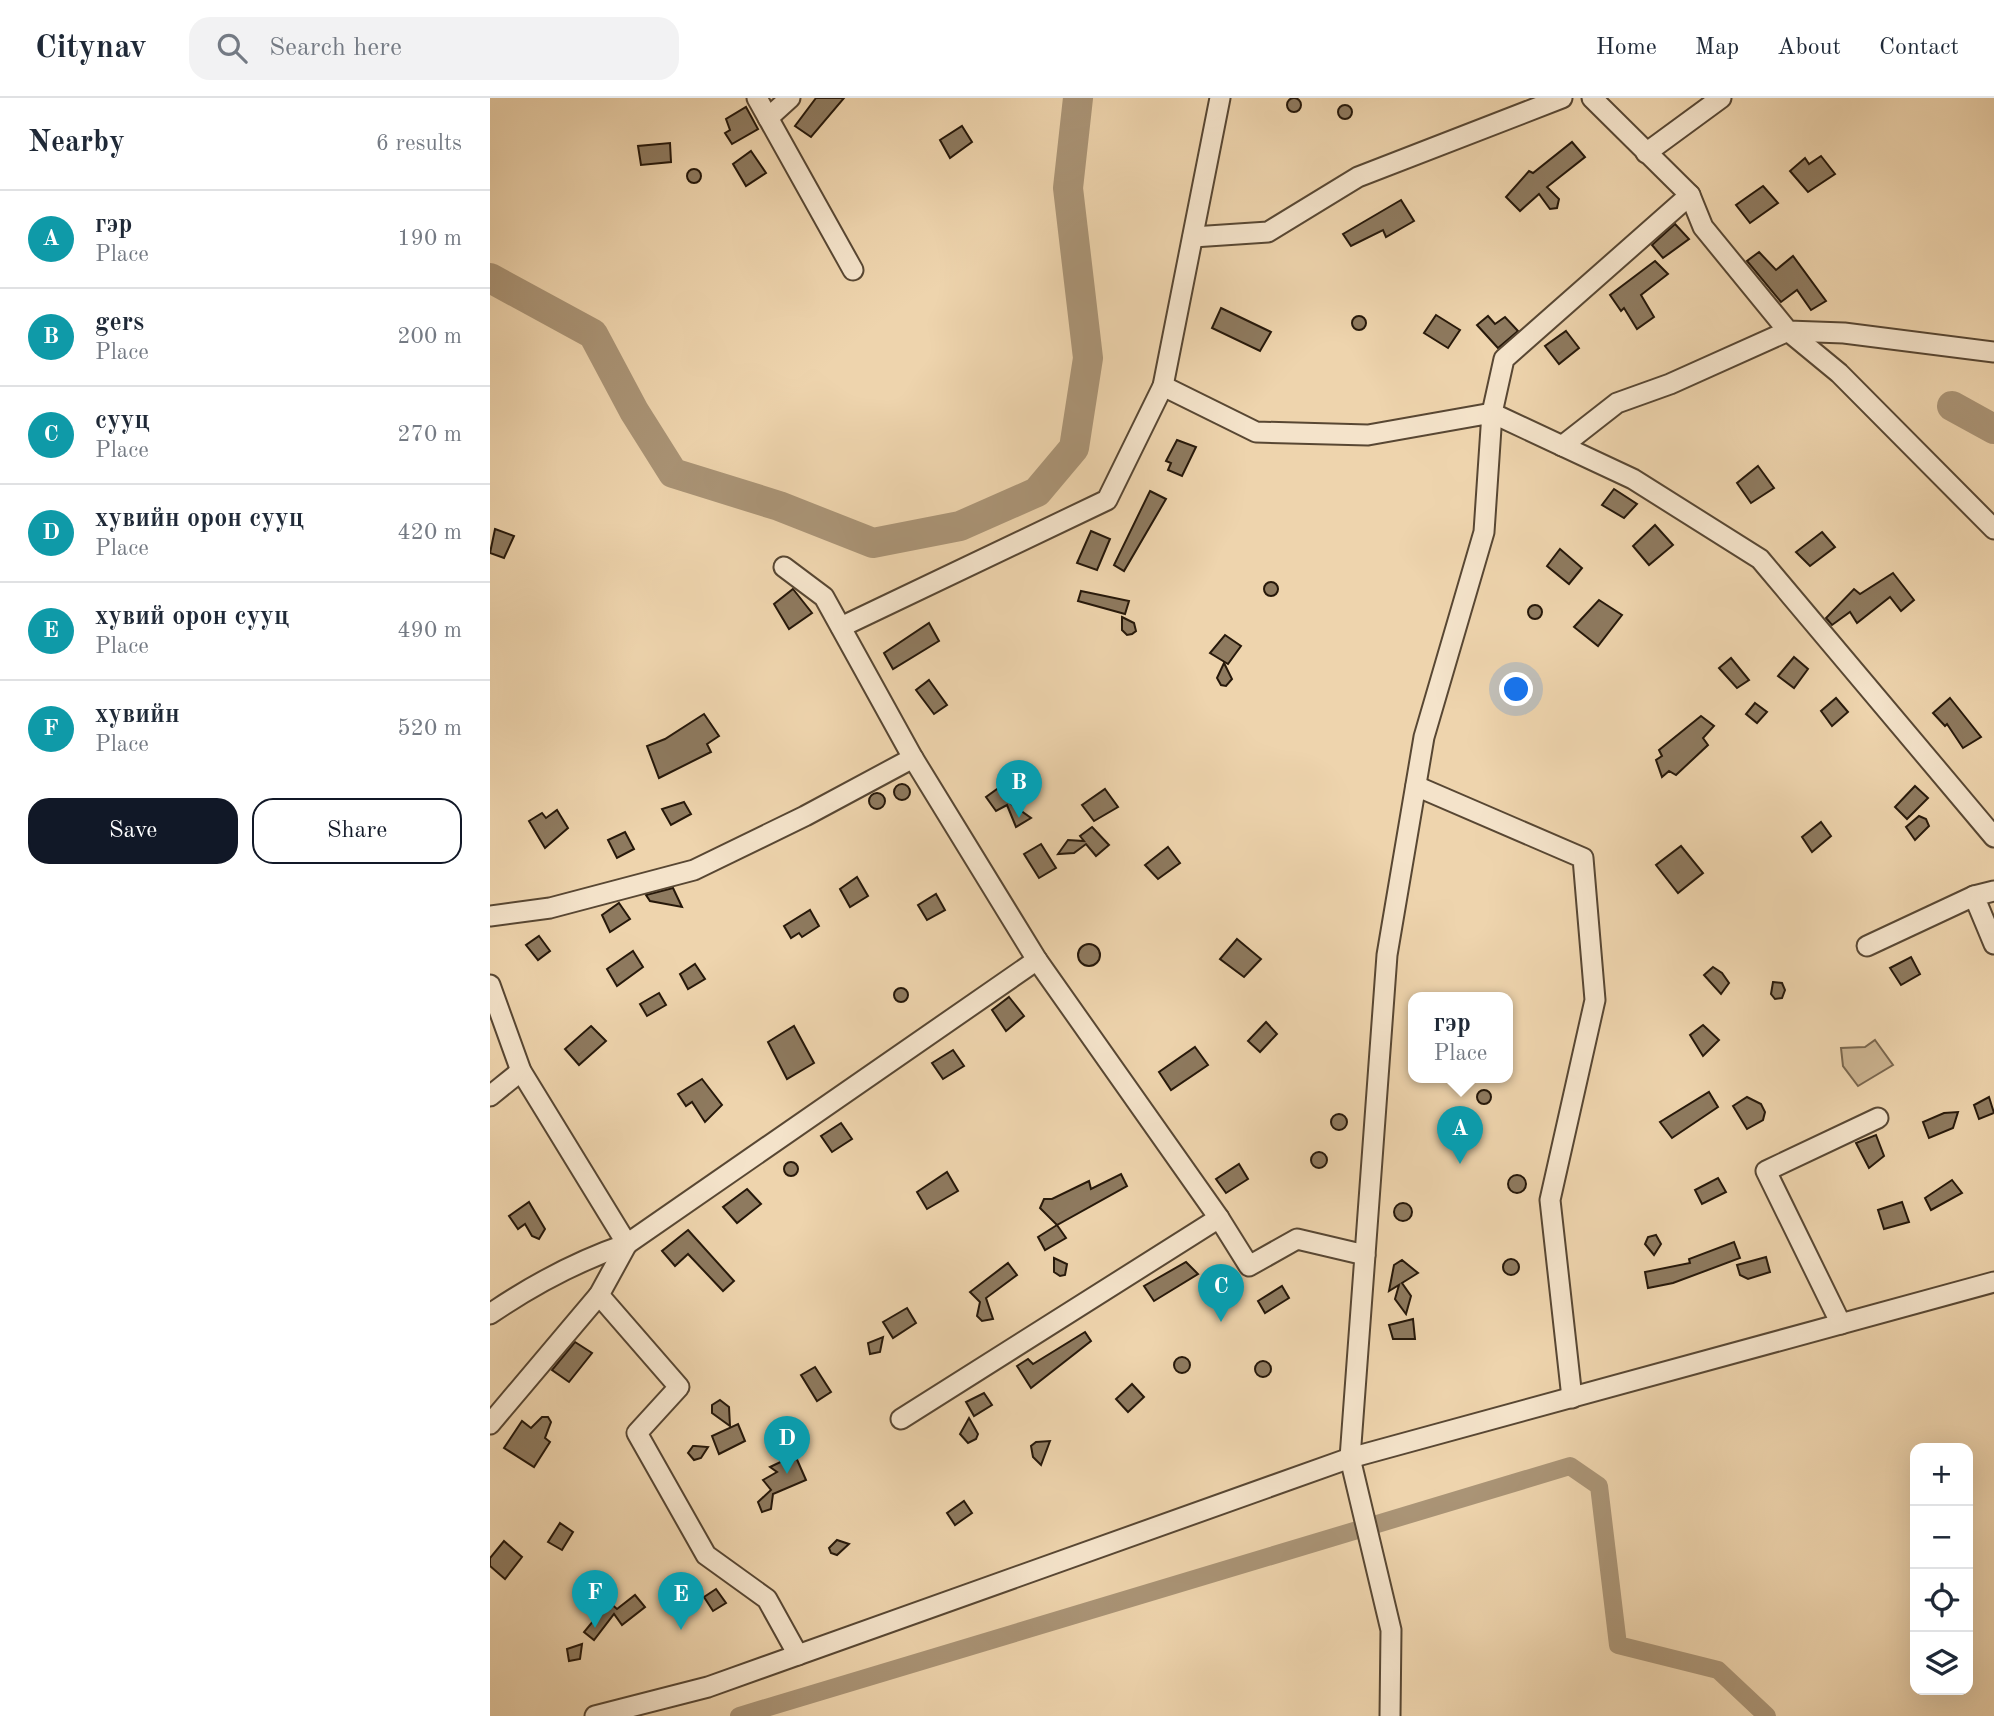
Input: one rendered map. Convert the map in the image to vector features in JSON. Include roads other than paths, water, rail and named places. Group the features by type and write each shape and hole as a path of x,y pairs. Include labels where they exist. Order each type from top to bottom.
{"street":[{"path":"757,98 853,270"},
{"path":"768,118 790,98"},
{"path":"841,627 1107,500 1163,386 1220,98"},
{"path":"1193,237 1268,232 1358,177 1562,98"},
{"path":"1592,98 1690,195 1703,227 1787,331 1839,373 1994,529"},
{"path":"1646,153 1721,98"},
{"path":"1390,1716 1391,1630 1350,1458 1387,955 1424,737 1484,532 1492,413 1503,359 1690,195"},
{"path":"1562,446 1617,403 1670,384 1787,331 1844,333 1994,352"},
{"path":"1163,386 1256,432 1368,435 1492,413 1633,479 1760,559 1994,837"},
{"path":"784,567 824,597 913,758 1037,960 1219,1218 1249,1266 1297,1239 1366,1255"},
{"path":"490,916 550,908 694,870 805,816 913,758"},
{"path":"1416,786 1583,858 1595,1000 1550,1200 1572,1398"},
{"path":"1867,946 1974,896 1994,891"},
{"path":"1974,896 1994,944"},
{"path":"490,1314 535,1283 591,1256 627,1244 1037,960"},
{"path":"490,985 521,1071 627,1244"},
{"path":"490,1096 521,1071"},
{"path":"1841,1324 1766,1171 1878,1118"},
{"path":"901,1419 1219,1218"},
{"path":"490,1424 599,1295 627,1244"},
{"path":"595,1716 708,1687 1350,1458 1994,1282"},
{"path":"599,1295 679,1387 637,1433 706,1555 767,1599 798,1655"}],"waterway":[{"path":"490,278 593,334 634,411 673,473 779,506 873,543 960,526 1037,492 1074,448 1088,358 1068,188 1078,98"},
{"path":"1952,406 1994,429"},
{"path":"739,1716 1570,1466 1599,1486 1618,1645 1718,1670 1767,1716"}],"place":[{"name":"gers","path":"1019,818"},
{"name":"гэр","path":"1460,1164"},
{"name":"сууц","path":"1221,1322"},
{"name":"хувийн орон сууц","path":"787,1474"},
{"name":"хувийн","path":"595,1628"},
{"name":"хувий орон сууц","path":"681,1630"}]}
